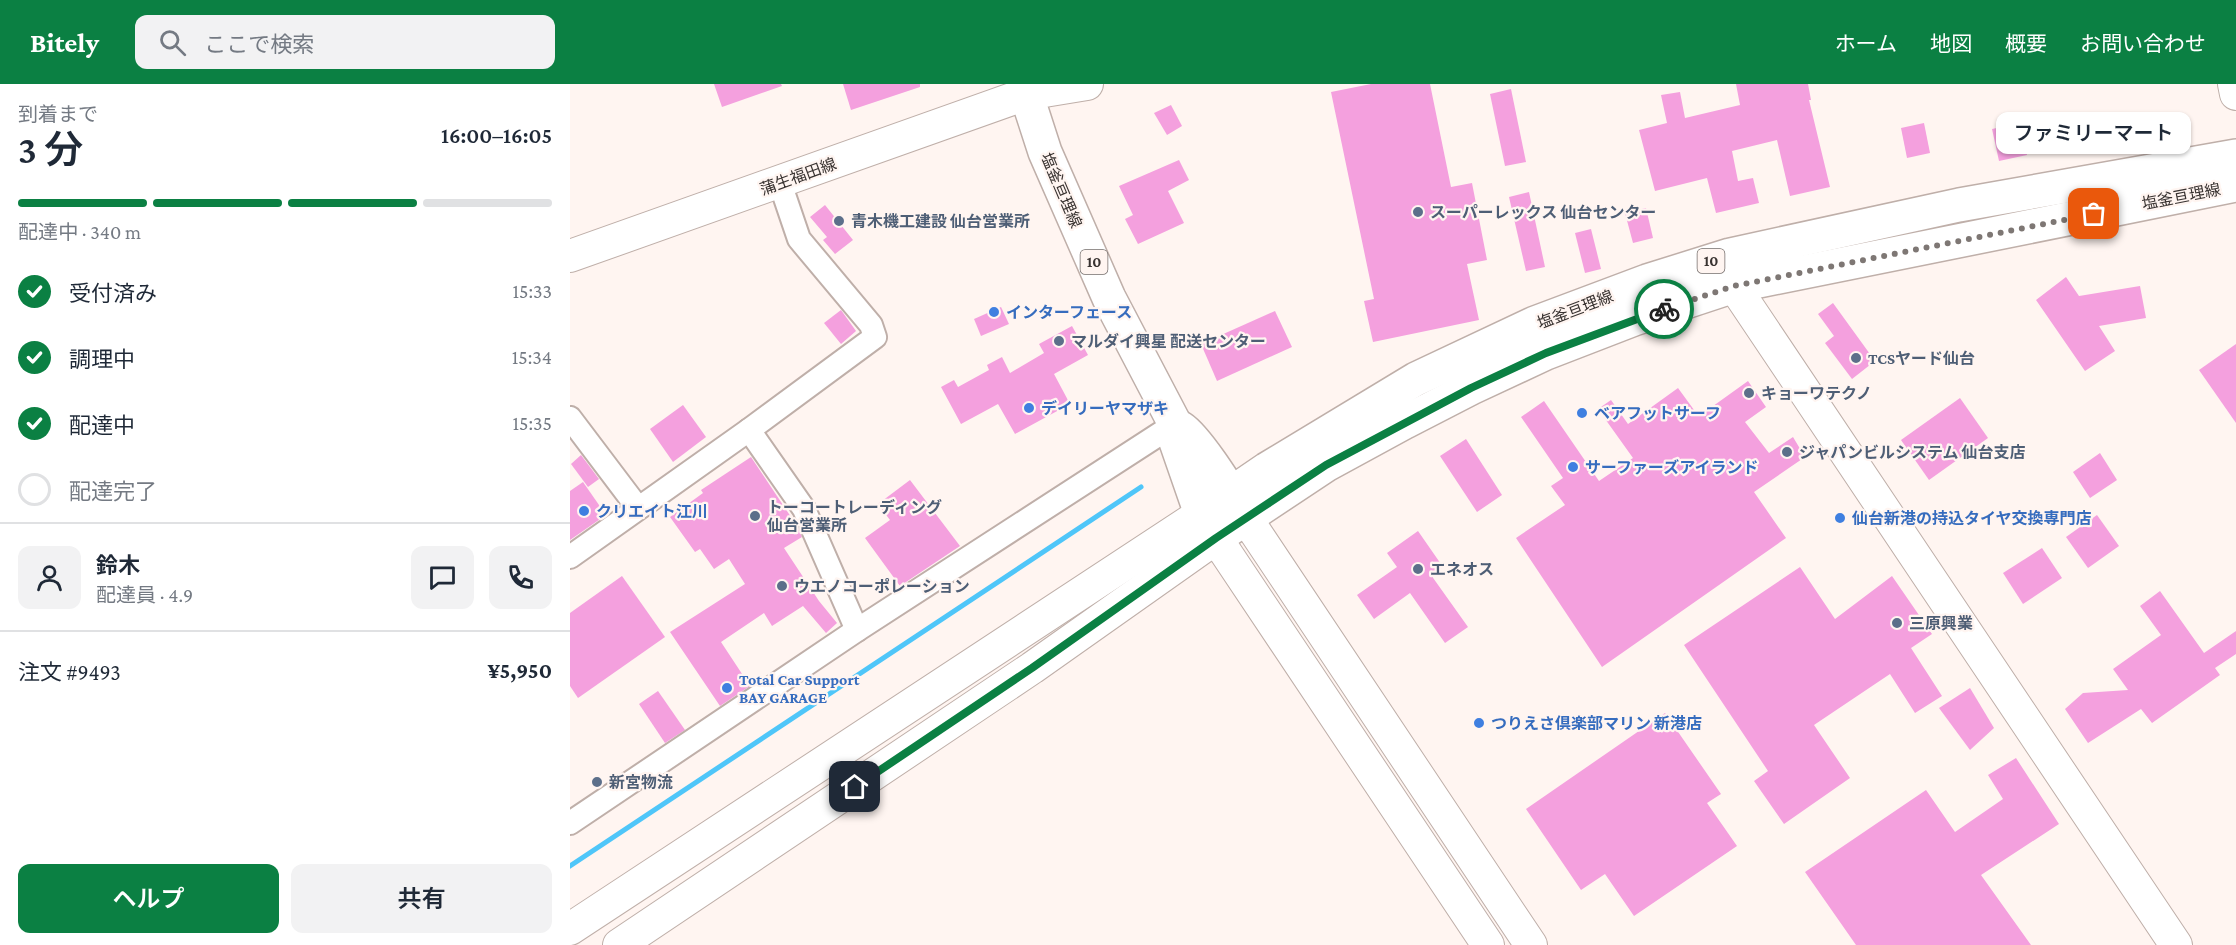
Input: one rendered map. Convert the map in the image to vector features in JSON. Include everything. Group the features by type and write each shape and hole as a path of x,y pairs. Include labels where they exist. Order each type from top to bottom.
{"main road":[{"name":"塩釜亘理線","path":"1021,87 1045,152 1109,298 1199,469 1208,526 1416,379 1535,323 1647,281 1730,255 1959,205 2236,156"},
{"name":"塩釜亘理線","path":"1239,505 1326,465 1471,388 1546,353 1623,323 1734,286 2236,185"},
{"name":"10","path":"1199,469 1239,505"}],"street":[{"name":"蒲生福田線","path":"570,256 780,183 1021,87 1087,84"},
{"path":"2234,84 2236,94"},
{"path":"570,557 875,337 871,325 799,239 780,183"},
{"path":"1734,286 2176,945"},
{"path":"570,418 638,507"},
{"path":"749,430 804,509 857,630"},
{"path":"570,823 857,630 1179,432"},
{"path":"1239,505 1531,945"},
{"path":"570,929 1208,526"},
{"path":"619,945 1032,668 1208,526"},
{"path":"1208,526 1488,945"}],"building":[{"path":"714,84 781,84 782,86 722,107"},
{"path":"843,84 920,84 920,87 851,110"},
{"path":"1371,84 1430,84 1451,187 1472,183 1487,260 1467,264 1479,320 1373,342 1364,301 1374,299 1331,92"},
{"path":"1736,84 1808,84 1811,100 1809,100 1830,187 1790,196 1777,140 1732,151 1738,181 1753,178 1759,203 1716,213 1707,178 1655,191 1639,130 1667,123 1661,95 1680,92 1685,118 1740,105"},
{"path":"1511,89 1526,162 1505,166 1490,94"},
{"path":"1171,105 1182,126 1167,135 1154,113"},
{"path":"1924,123 1930,153 1907,158 1901,128"},
{"path":"2020,123 2027,155 1999,161 1992,129"},
{"path":"1179,160 1189,180 1168,191 1184,223 1138,244 1125,219 1133,215 1119,186"},
{"path":"1529,192 1545,267 1526,271 1509,197"},
{"path":"825,205 853,240 835,254 823,240 827,237 810,217"},
{"path":"1646,208 1653,238 1633,243 1625,213"},
{"path":"1591,229 1601,269 1585,273 1575,233"},
{"path":"2066,277 2079,296 2140,286 2146,318 2099,326 2115,351 2085,371 2036,300"},
{"path":"1833,303 1875,361 1852,379 1825,343 1834,336 1818,314"},
{"path":"1001,307 1009,324 981,336 974,319"},
{"path":"841,310 856,331 841,344 824,323"},
{"path":"1275,311 1292,347 1217,381 1201,344"},
{"path":"1072,326 1088,355 1054,374 1070,404 1015,434 998,404 961,424 941,387 954,380 958,387 989,370 987,365 1002,357 1010,373 1044,353 1039,344"},
{"path":"2236,344 2236,423 2199,370"},
{"path":"1748,381 1766,407 1745,422 1769,453 1793,437 1805,457 1754,492 1786,538 1602,667 1516,538 1565,505 1551,486 1563,478 1521,417 1544,401 1599,481 1633,458 1598,409 1611,400 1628,424 1678,388 1697,414 1700,412 1702,414"},
{"path":"1960,398 1988,438 1929,480 1901,440"},
{"path":"683,405 706,437 673,462 650,429"},
{"path":"1466,439 1502,495 1477,512 1440,456"},
{"path":"2100,453 2117,480 2090,498 2073,472"},
{"path":"581,455 599,479 588,487 571,464"},
{"path":"751,457 802,537 784,548 819,601 837,623 826,633 803,606 772,626 764,613 721,642 750,686 720,706 670,632 745,584 729,559 714,569 700,549 695,552 670,517 703,493 701,490"},
{"path":"910,480 960,546 900,586 865,538 890,520 878,504"},
{"path":"583,482 606,515 570,540 570,491"},
{"path":"2097,515 2119,546 2088,568 2066,537"},
{"path":"1418,531 1443,567 1431,575 1468,627 1445,643 1410,593 1374,619 1357,595 1397,567 1387,553"},
{"path":"2042,548 2062,578 2023,604 2003,573"},
{"path":"1800,567 1835,619 1892,576 1932,634 1911,648 1942,696 1915,713 1890,674 1814,725 1850,778 1784,824 1754,781 1768,771 1684,645"},
{"path":"622,576 665,637 578,698 570,686 570,613"},
{"path":"2160,591 2204,653 2236,631 2236,654 2215,668 2220,675 2152,723 2141,709 2088,743 2065,709 2083,693 2128,690 2113,669 2161,635 2140,606"},
{"path":"1970,688 1994,728 1970,750 1939,708"},
{"path":"658,691 685,730 665,743 639,704"},
{"path":"1665,713 1721,794 1707,803 1737,846 1634,916 1605,874 1581,890 1526,809"},
{"path":"2016,758 2059,824 1981,875 2031,945 1856,945 1805,872 1926,790 1955,832 2003,799 1988,775"}],"waterway":[{"path":"570,866 1141,487"}],"way so far":[{"path":"1664,309 1734,286 2094,214"}],"place":[{"name":"スーパーレックス 仙台センター","path":"1418,212"},
{"name":"ファミリーマート","path":"2094,214"},
{"name":"青木機工建設 仙台営業所","path":"839,221"},
{"name":"インターフェース","path":"994,312"},
{"name":"マルダイ興星 配送センター","path":"1059,341"},
{"name":"TCSヤード仙台","path":"1856,358"},
{"name":"キョーワテクノ","path":"1749,393"},
{"name":"デイリーヤマザキ","path":"1029,408"},
{"name":"ベアフットサーフ","path":"1582,413"},
{"name":"ジャパンビルシステム 仙台支店","path":"1787,452"},
{"name":"サーファーズアイランド","path":"1573,467"},
{"name":"クリエイト江川","path":"584,511"},
{"name":"トーコートレーディング 仙台営業所","path":"755,516"},
{"name":"仙台新港の持込タイヤ交換専門店","path":"1840,518"},
{"name":"エネオス","path":"1418,569"},
{"name":"ウエノコーポレーション","path":"782,586"},
{"name":"三原興業","path":"1897,623"},
{"name":"Total Car Support BAY GARAGE","path":"727,688"},
{"name":"つりえさ倶楽部マリン 新港店","path":"1479,723"},
{"name":"新宮物流","path":"597,782"}],"route":[{"path":"855,787 1032,668 1216,538 1326,465 1471,388 1546,353 1664,309"}]}
